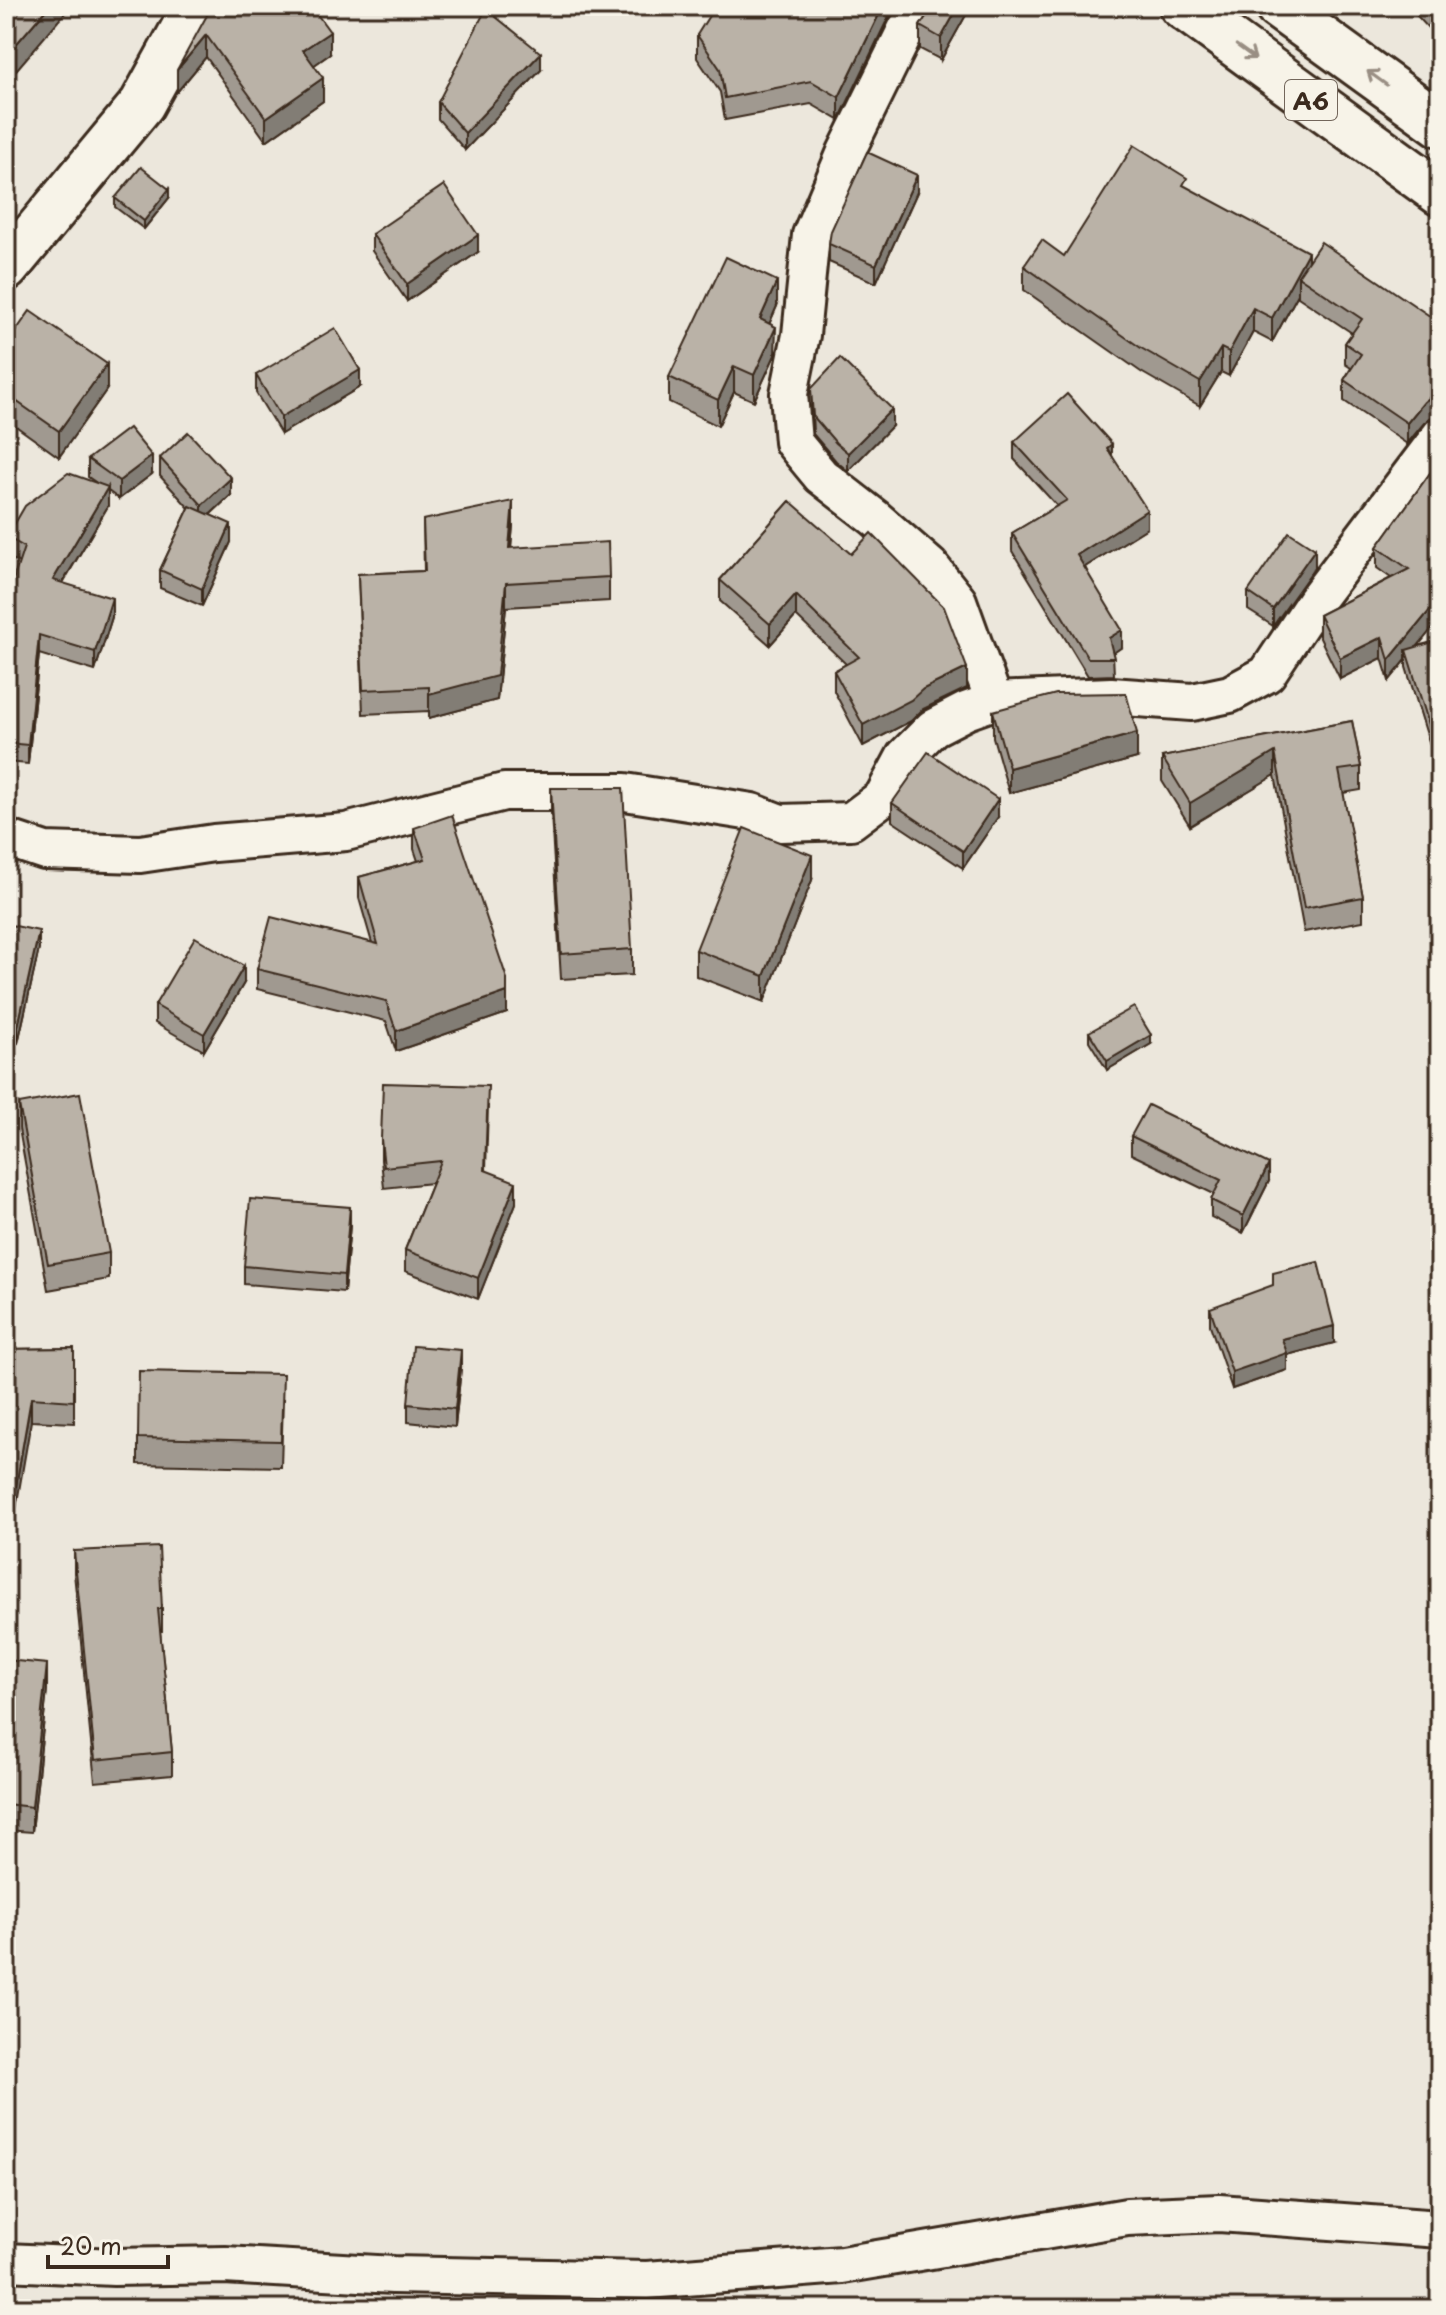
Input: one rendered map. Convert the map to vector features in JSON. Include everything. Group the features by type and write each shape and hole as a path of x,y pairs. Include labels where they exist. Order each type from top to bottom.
{"main road":[{"path":"6,268 142,104 196,6"},
{"name":"A6","path":"1182,6 1440,193"},
{"name":"A6","path":"1277,6 1440,124"}],"street":[{"path":"923,6 907,28 846,152 811,235 801,335 789,394 793,442 821,476 930,566 958,601 994,701"},
{"path":"6,838 45,851 140,854 214,843 346,832 504,792 625,792 752,812 780,823 851,821 883,797 905,756 933,728 994,701 1111,696 1192,702 1230,694 1267,674 1316,600 1440,436"},
{"path":"6,2262 114,2267 225,2265 393,2275 647,2280 842,2265 1127,2217 1219,2213 1440,2229"}],"building":[{"path":"6,6 49,6 6,56"},
{"path":"212,6 311,6 330,32 303,50 323,78 266,118 206,35 177,70"},
{"path":"715,6 883,6 839,97 811,81 725,98 720,69 697,35"},
{"path":"933,6 959,6 941,38 920,26"},
{"path":"1424,6 1440,6 1440,24"},
{"path":"486,9 541,53 465,133 438,102"},
{"path":"1134,145 1187,178 1183,185 1308,252 1272,318 1253,308 1229,352 1221,348 1200,382 1141,348 1024,266 1042,240 1064,256"},
{"path":"867,152 917,175 876,265 829,244 831,231"},
{"path":"141,167 169,189 144,221 115,198"},
{"path":"444,185 478,235 407,284 372,234"},
{"path":"1321,242 1440,323 1440,394 1424,402 1407,423 1344,380 1361,354 1345,343 1362,319 1298,276"},
{"path":"726,257 777,281 760,319 776,327 754,375 734,366 718,400 669,377"},
{"path":"30,311 107,364 59,431 6,394 6,345"},
{"path":"335,328 360,370 281,417 256,375"},
{"path":"840,358 892,409 848,453 813,416 811,389"},
{"path":"1067,394 1112,444 1107,448 1147,510 1077,555 1122,630 1109,638 1114,658 1088,658 1012,533 1067,500 1014,442"},
{"path":"129,428 152,456 119,481 88,459"},
{"path":"188,432 231,478 202,505 160,458"},
{"path":"1440,459 1440,598 1389,660 1382,637 1340,658 1319,615 1409,569 1377,547"},
{"path":"68,473 108,487 53,580 112,598 95,652 39,635 28,745 6,743 6,602 24,547 7,537 25,506"},
{"path":"513,501 509,548 608,542 609,577 506,583 497,676 429,694 429,687 363,690 358,574 425,571 423,520"},
{"path":"790,501 851,554 871,533 944,607 967,668 923,689 911,700 863,725 834,671 859,657 796,595 770,624 720,580"},
{"path":"190,506 231,524 202,589 160,570"},
{"path":"1289,532 1315,549 1273,609 1248,592"},
{"path":"1440,640 1440,760 1406,650"},
{"path":"1126,693 1137,733 1009,768 993,711 1056,694"},
{"path":"1352,721 1361,767 1339,770 1363,897 1304,908 1275,752 1190,803 1162,757"},
{"path":"928,752 998,799 963,851 892,803"},
{"path":"551,788 623,788 632,949 561,954"},
{"path":"452,815 507,979 507,992 396,1031 386,1001 257,969 271,917 378,944 359,877 425,859 414,828"},
{"path":"744,828 812,855 764,976 696,950"},
{"path":"6,924 39,931 18,1026 6,1023"},
{"path":"195,937 244,966 204,1034 155,1005"},
{"path":"1134,1007 1151,1035 1107,1061 1089,1032"},
{"path":"383,1083 488,1086 485,1170 516,1182 478,1278 405,1250 441,1161 384,1167 381,1139"},
{"path":"80,1093 109,1253 48,1264 19,1104"},
{"path":"1148,1105 1269,1164 1243,1216 1211,1200 1221,1180 1131,1136"},
{"path":"250,1199 350,1207 344,1275 244,1266"},
{"path":"1318,1262 1334,1326 1282,1339 1287,1353 1232,1372 1210,1308 1273,1285 1273,1273"},
{"path":"413,1346 461,1350 455,1409 408,1404"},
{"path":"74,1348 74,1401 31,1398 6,1544 6,1349"},
{"path":"139,1371 283,1374 281,1441 138,1438"},
{"path":"159,1547 162,1609 158,1609 172,1752 95,1760 74,1551"},
{"path":"6,1660 47,1664 32,1807 6,1804"}]}
